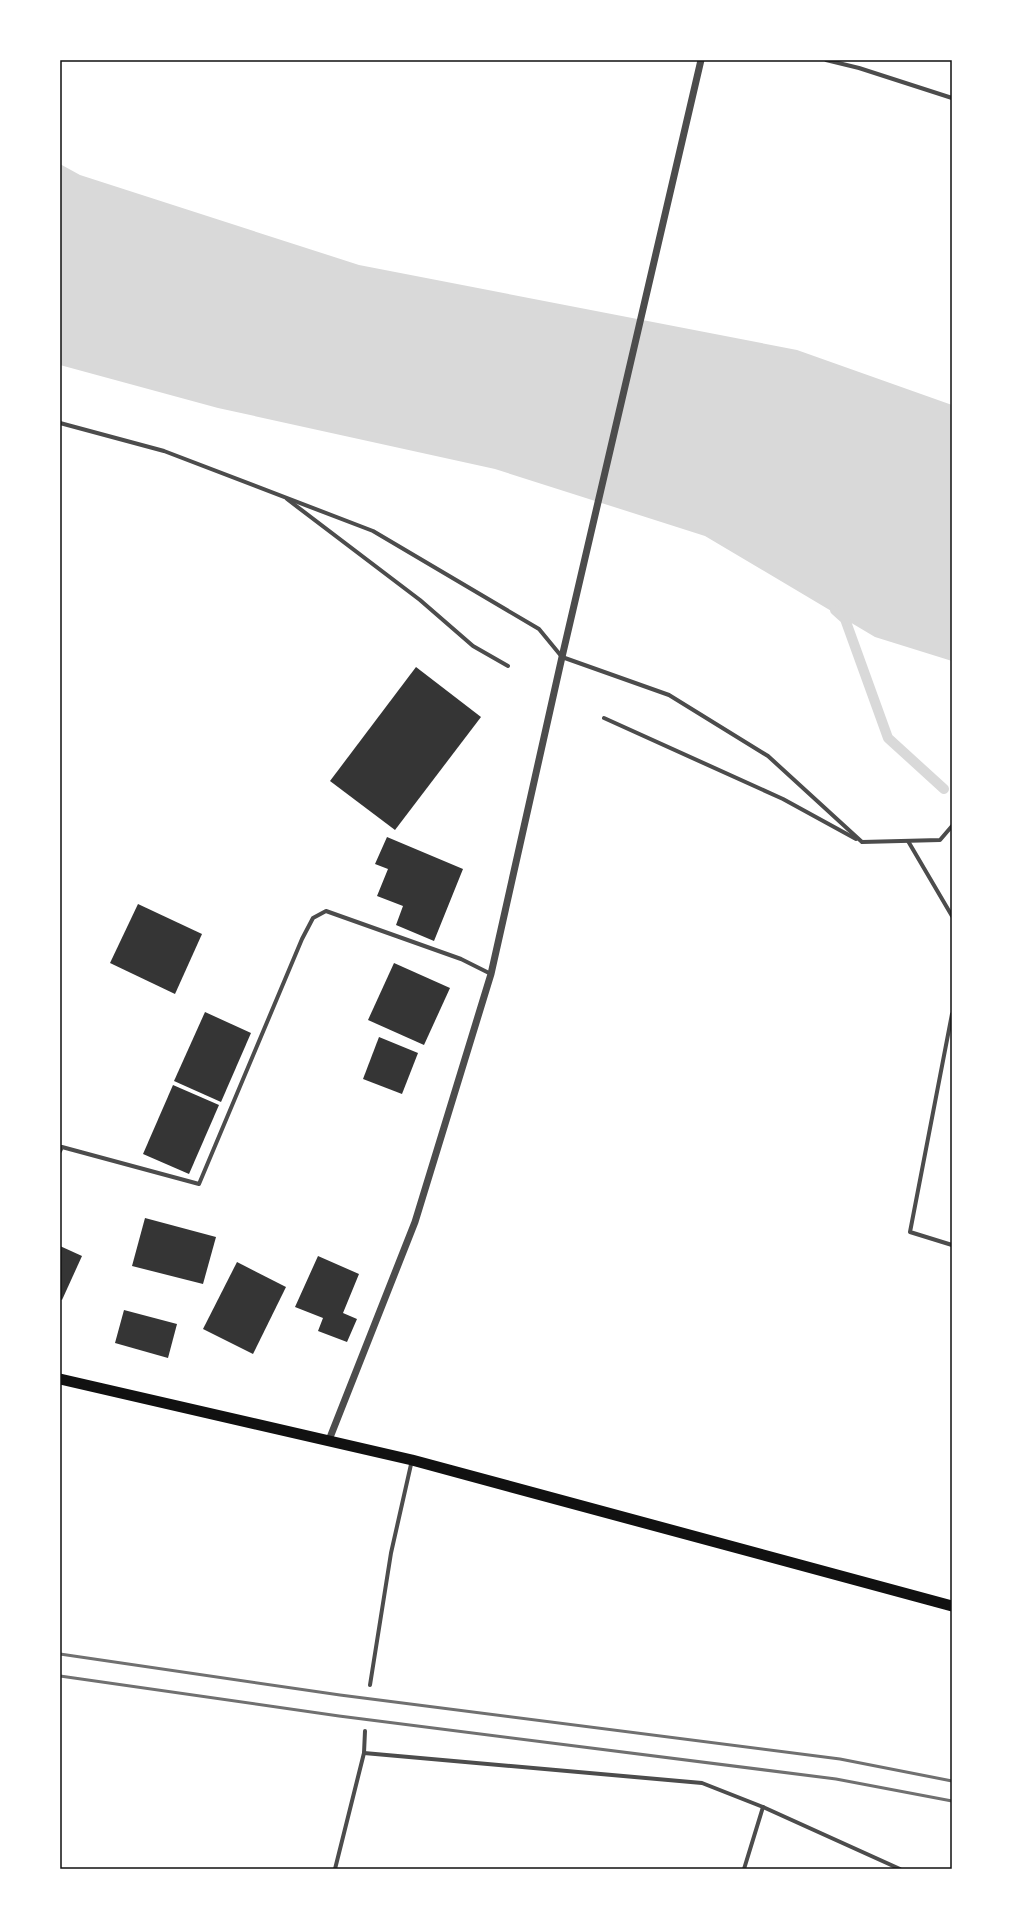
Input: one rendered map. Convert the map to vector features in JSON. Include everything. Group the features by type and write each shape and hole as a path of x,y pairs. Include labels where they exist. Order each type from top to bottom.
{"highway":[{"path":"60,1378 412,1460 952,1606"}],"street":[{"path":"330,1440 415,1222 491,974 562,657 701,60"},
{"path":"826,60 859,68 952,98"},
{"path":"60,423 164,451 373,531 539,628 562,657 669,695 768,756 862,842"},
{"path":"282,495 420,600 473,646 508,666"},
{"path":"604,718 783,799 862,842 940,840 952,826"},
{"path":"908,841 952,916"},
{"path":"60,1151 62,1147 199,1184 302,939 313,918 326,911 461,959 491,974"},
{"path":"952,1014 910,1232 952,1245"},
{"path":"370,1685 391,1553 412,1460"},
{"path":"335,1869 364,1753 365,1731"},
{"path":"364,1753 702,1783 763,1807 900,1869"},
{"path":"744,1869 763,1807"}],"shaded area":[{"path":"60,164 80,175 359,265 797,350 952,405 952,661 875,637 705,536 495,469 218,408 60,365"}],"building":[{"path":"416,667 481,717 395,830 330,781"},
{"path":"387,837 463,869 434,941 396,925 403,906 377,896 388,869 375,864"},
{"path":"138,904 202,934 175,994 110,963"},
{"path":"394,963 450,988 424,1045 368,1020"},
{"path":"205,1012 251,1033 221,1102 174,1081"},
{"path":"379,1037 418,1053 402,1094 363,1079"},
{"path":"173,1085 219,1105 189,1174 143,1154"},
{"path":"145,1218 216,1237 203,1284 132,1266"},
{"path":"60,1246 82,1256 62,1300 60,1299"},
{"path":"318,1256 359,1274 343,1313 357,1319 347,1342 318,1331 323,1318 295,1307"},
{"path":"237,1262 286,1287 253,1354 203,1329"},
{"path":"124,1310 177,1324 168,1358 115,1343"}],"waterway":[{"path":"835,610 845,619 888,738 944,789"}],"railway":[{"path":"60,1654 340,1695 840,1759 952,1781"},
{"path":"60,1676 339,1716 836,1779 952,1801"}]}
